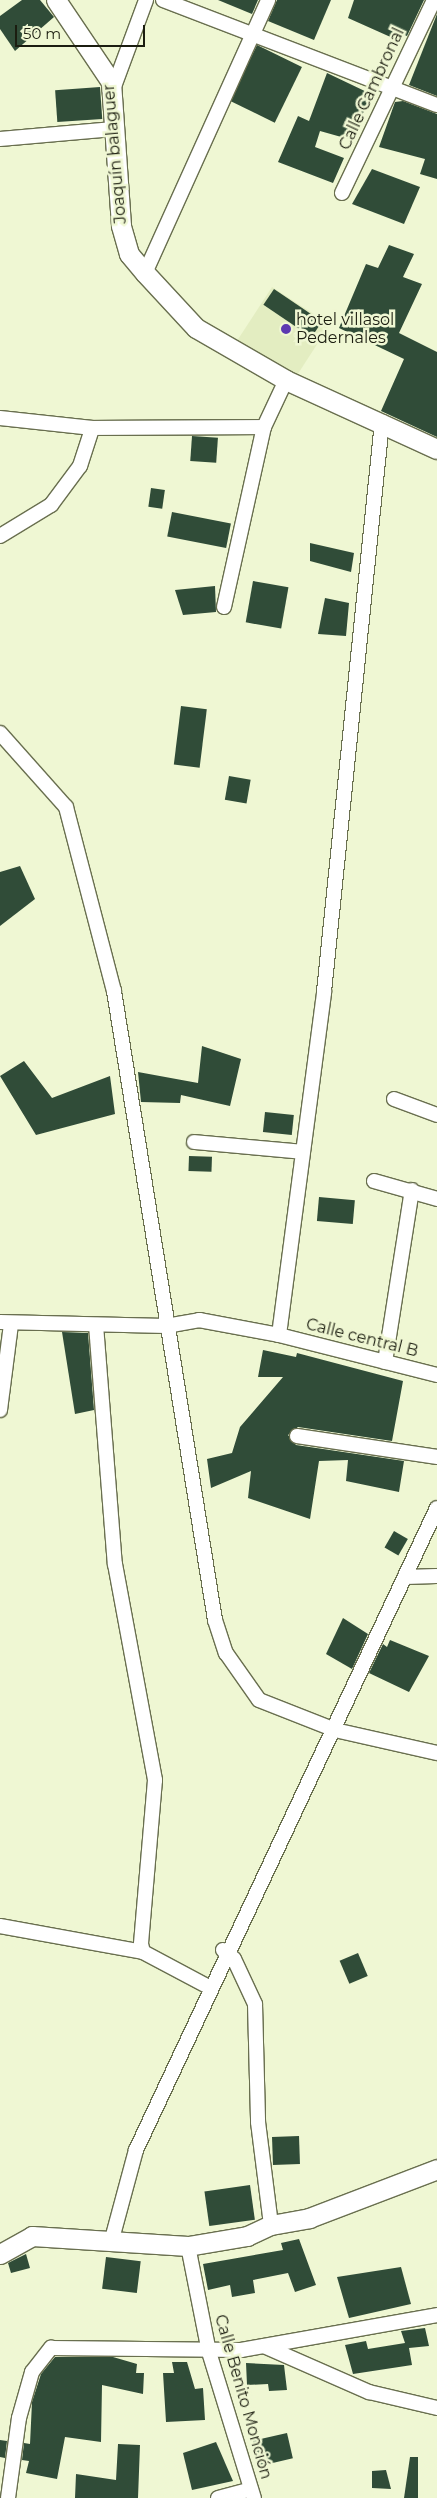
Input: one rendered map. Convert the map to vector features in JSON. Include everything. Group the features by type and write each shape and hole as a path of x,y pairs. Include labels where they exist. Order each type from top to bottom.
{"main road":[{"name":"Joaquín balaguer","path":"56,0 111,82 121,226 129,254 145,273 196,328 286,380 382,422 437,449"},
{"path":"3,2247 32,2236 112,2239 188,2246 247,2236 271,2225 309,2218 437,2170"}],"street":[{"path":"112,92 146,0"},
{"path":"163,0 254,32 388,89 437,104"},
{"path":"145,273 268,0"},
{"name":"Calle Cambronal","path":"342,193 388,89 434,0"},
{"path":"0,139 114,129"},
{"path":"224,607 264,427 286,380"},
{"path":"0,418 92,428 264,427"},
{"path":"279,1335 324,992 382,422"},
{"path":"0,536 51,505 80,466 92,428"},
{"path":"0,733 66,808 114,991 166,1326 215,1620 226,1653 259,1700 335,1730 437,1753"},
{"path":"394,1099 437,1114"},
{"path":"194,1142 303,1152"},
{"path":"374,1181 437,1198"},
{"path":"385,1362 412,1190"},
{"name":"Calle central B","path":"5,1323 166,1326 199,1320 279,1335 437,1376"},
{"path":"0,1410 5,1323"},
{"path":"96,1325 115,1564 155,1780 141,1931 143,1952"},
{"path":"297,1436 437,1457"},
{"path":"112,2239 136,2150 335,1730 437,1508"},
{"path":"405,1577 437,1576"},
{"path":"0,1926 143,1952 205,1985"},
{"path":"223,1950 234,1959 255,2004 258,2122 271,2225"},
{"name":"Calle Benito Monción","path":"188,2246 209,2352 252,2494"},
{"path":"8,2498 29,2382 51,2348 209,2352 264,2346 437,2315"},
{"path":"264,2346 369,2392 437,2408"},
{"path":"218,2498 252,2494"}],"shaded area":[{"path":"272,287 330,325 296,377 238,340"}],"building":[{"path":"22,0 40,0 54,17 15,51 0,29 0,16"},
{"path":"218,0 258,0 252,14"},
{"path":"277,0 331,0 314,40 268,21"},
{"path":"354,0 424,0 407,36 398,33 395,39 348,18"},
{"path":"437,14 437,96 409,85"},
{"path":"257,45 302,67 275,123 230,101"},
{"path":"327,73 371,94 352,140 320,131 315,147 344,158 333,183 278,162 298,116 309,121"},
{"path":"100,87 102,119 57,122 55,90"},
{"path":"403,101 437,114 437,179 420,174 425,159 379,147 395,102"},
{"path":"372,169 420,187 404,224 352,204"},
{"path":"389,245 414,254 403,277 422,284 399,333 437,352 437,437 381,411 404,359 339,328 366,264 378,268"},
{"path":"274,289 322,321 311,337 263,305"},
{"path":"192,436 218,438 216,463 190,461"},
{"path":"151,488 165,490 162,509 148,507"},
{"path":"172,512 231,523 226,548 167,537"},
{"path":"310,543 354,553 351,572 310,561"},
{"path":"253,581 288,587 281,629 246,622"},
{"path":"215,586 216,612 183,615 175,590"},
{"path":"325,598 349,603 346,636 318,634"},
{"path":"181,706 207,709 200,768 174,765"},
{"path":"229,776 251,780 246,803 225,800"},
{"path":"20,866 35,899 0,926 0,872"},
{"path":"202,1046 241,1059 230,1106 181,1095 180,1103 141,1102 138,1072 198,1083"},
{"path":"24,1061 52,1098 110,1076 115,1114 36,1135 0,1076"},
{"path":"265,1112 294,1115 292,1135 263,1132"},
{"path":"189,1156 212,1157 211,1172 188,1171"},
{"path":"319,1197 355,1200 353,1224 317,1221"},
{"path":"62,1332 88,1333 94,1410 75,1414"},
{"path":"263,1350 296,1357 297,1353 403,1381 392,1441 298,1427 288,1435 296,1445 404,1461 399,1492 346,1481 348,1460 319,1461 310,1519 248,1498 251,1471 211,1488 207,1459 232,1453 240,1427 283,1377 258,1377"},
{"path":"394,1531 408,1539 398,1555 384,1547"},
{"path":"343,1618 368,1634 352,1669 326,1654"},
{"path":"390,1640 429,1656 409,1692 369,1673 383,1644 387,1647"},
{"path":"358,1953 368,1976 349,1984 340,1961"},
{"path":"299,2136 300,2164 273,2165 272,2137"},
{"path":"250,2185 255,2220 209,2226 204,2191"},
{"path":"299,2239 316,2285 295,2292 288,2273 253,2280 255,2293 232,2297 230,2285 208,2290 203,2264 283,2250 281,2243"},
{"path":"26,2254 30,2268 11,2273 8,2263"},
{"path":"106,2257 141,2261 137,2293 102,2289"},
{"path":"401,2267 411,2304 349,2318 337,2277"},
{"path":"425,2328 429,2346 409,2348 412,2365 353,2374 345,2345 366,2341 368,2349 405,2343 401,2331"},
{"path":"55,2357 113,2357 137,2364 136,2373 144,2373 143,2394 102,2385 101,2442 65,2437 57,2479 26,2473 29,2461 22,2460 24,2443 30,2444 32,2402 41,2374"},
{"path":"172,2362 187,2362 195,2389 203,2388 205,2420 166,2422 163,2373 174,2373"},
{"path":"246,2363 284,2365 287,2390 269,2391 268,2384 247,2385"},
{"path":"287,2433 293,2458 259,2466 253,2441"},
{"path":"0,2440 7,2441 5,2458 0,2457"},
{"path":"216,2442 233,2481 192,2490 183,2453"},
{"path":"118,2444 140,2445 138,2498 75,2498 76,2474 116,2480"},
{"path":"410,2457 418,2457 418,2498 404,2498"},
{"path":"386,2470 391,2489 372,2488 372,2471"}],"place":[{"name":"hotel villasol Pedernales","path":"286,329"}]}
